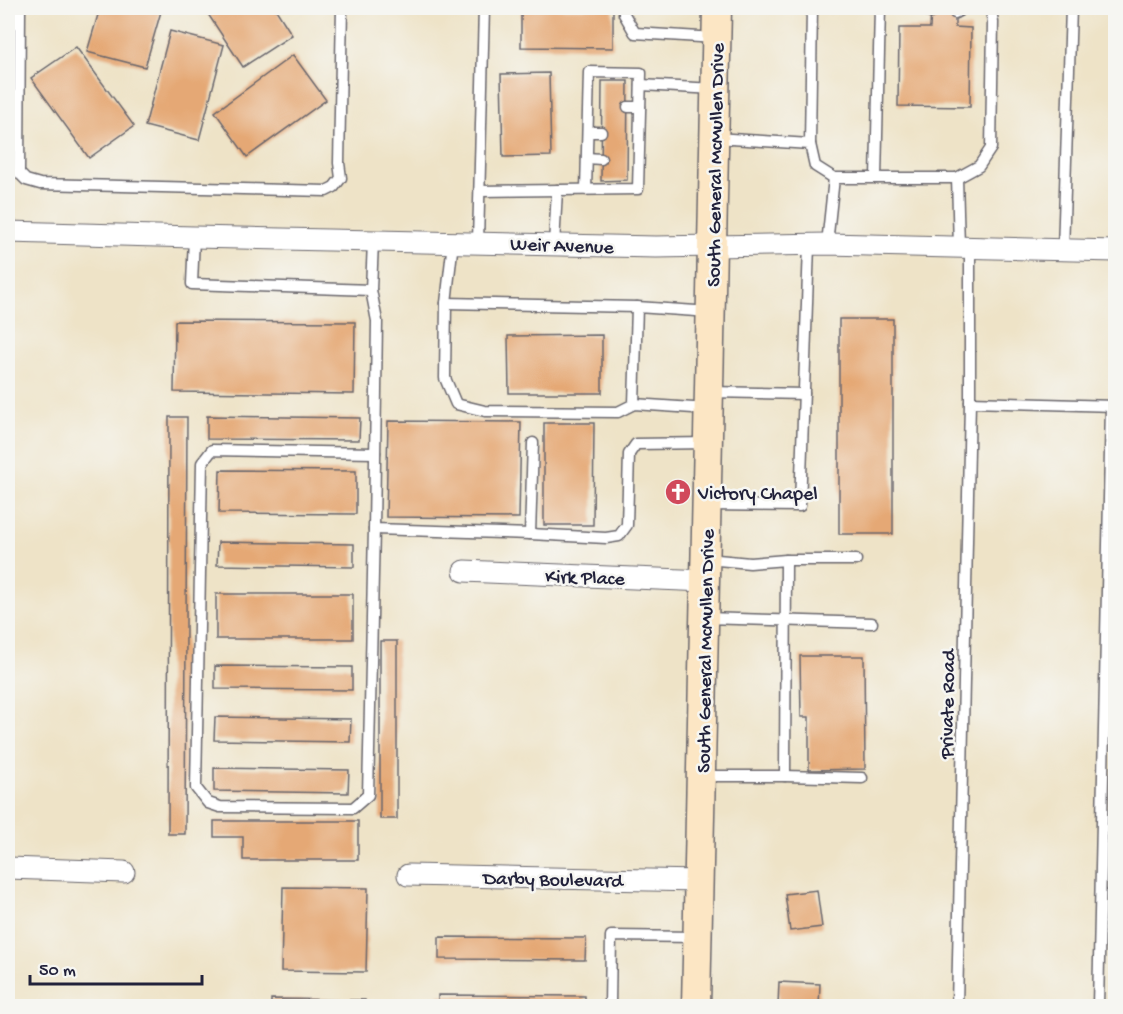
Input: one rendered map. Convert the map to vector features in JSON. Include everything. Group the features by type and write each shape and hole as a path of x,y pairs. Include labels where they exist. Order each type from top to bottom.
{"main road":[{"name":"South General McMullen Drive","path":"696,1006 717,8"}],"street":[{"name":"Weir Avenue","path":"8,232 656,247 818,245 1116,251"},
{"name":"Kirk Place","path":"464,571 706,570"},
{"path":"8,868 124,872"},
{"name":"Darby Boulevard","path":"408,875 699,881"}],"lane":[{"path":"20,8 19,173 26,180 40,184 326,191 334,187 341,178 339,163 342,8"},
{"path":"478,242 484,8"},
{"path":"624,8 624,14 635,33 716,38"},
{"path":"812,8 810,144 815,166 834,178 957,178 979,166 991,148 993,21 988,8"},
{"path":"876,178 880,8"},
{"path":"1063,250 1071,8"},
{"path":"480,191 586,190 638,189 633,158 639,132 641,73 589,72 586,190"},
{"path":"640,85 716,89"},
{"path":"588,105 602,106"},
{"path":"628,107 640,107"},
{"path":"588,132 601,132"},
{"path":"628,132 639,132"},
{"path":"715,138 810,144"},
{"path":"587,158 601,159"},
{"path":"707,505 800,506 804,394 818,245 834,178"},
{"name":"Private Road","path":"957,178 964,248 970,402 957,1006"},
{"path":"554,245 557,190"},
{"path":"194,237 192,284 371,290"},
{"path":"373,241 371,290 377,321 374,529 368,795 354,808 220,807 208,803 196,788 202,463 212,450 375,453"},
{"path":"453,242 446,303 445,378 456,404 485,411 618,412 634,404 804,394"},
{"path":"446,303 637,307 711,312"},
{"path":"634,404 637,307"},
{"path":"970,402 1113,406 1098,1006"},
{"path":"530,534 533,443"},
{"path":"374,529 606,538 619,536 627,525 629,454 636,444 708,443"},
{"path":"785,776 786,560"},
{"path":"706,570 786,560 856,560"},
{"path":"705,618 872,623"},
{"path":"701,776 862,778"},
{"path":"610,1006 611,936 698,937"}],"building":[{"path":"100,8 162,8 145,67 87,52"},
{"path":"204,8 275,8 292,35 243,67"},
{"path":"521,8 613,8 613,48 521,47"},
{"path":"931,8 955,8 955,27 971,28 970,107 898,106 899,28 930,28"},
{"path":"170,31 224,45 199,140 145,126"},
{"path":"76,47 134,126 89,158 31,78"},
{"path":"293,55 326,100 247,157 215,112"},
{"path":"549,73 551,156 503,157 501,74"},
{"path":"602,81 628,81 627,180 601,181"},
{"path":"839,319 893,319 893,534 839,534"},
{"path":"175,321 355,322 354,394 174,392"},
{"path":"602,335 602,393 509,393 508,336"},
{"path":"207,416 360,418 359,440 207,439"},
{"path":"169,417 187,417 185,834 168,834"},
{"path":"388,421 521,422 519,518 386,517"},
{"path":"544,423 594,423 593,525 544,525"},
{"path":"220,470 356,471 356,514 219,513"},
{"path":"218,542 354,544 354,567 217,565"},
{"path":"216,594 353,594 353,639 216,639"},
{"path":"380,641 397,641 397,819 380,819"},
{"path":"800,656 864,656 865,769 809,770 809,717 801,717"},
{"path":"215,666 352,667 352,690 215,689"},
{"path":"215,717 351,719 350,742 214,740"},
{"path":"214,768 349,770 348,793 214,791"},
{"path":"214,821 358,821 358,860 243,860 243,837 214,837"},
{"path":"283,887 368,888 366,972 281,971"},
{"path":"817,890 822,927 790,931 785,894"},
{"path":"439,937 586,938 585,960 439,959"},
{"path":"779,982 820,984 819,1006 778,1006"},
{"path":"438,995 585,996 585,1006 438,1006"},
{"path":"271,999 365,1000 365,1006 271,1006"}],"place":[{"name":"Victory Chapel","path":"678,492"}]}
